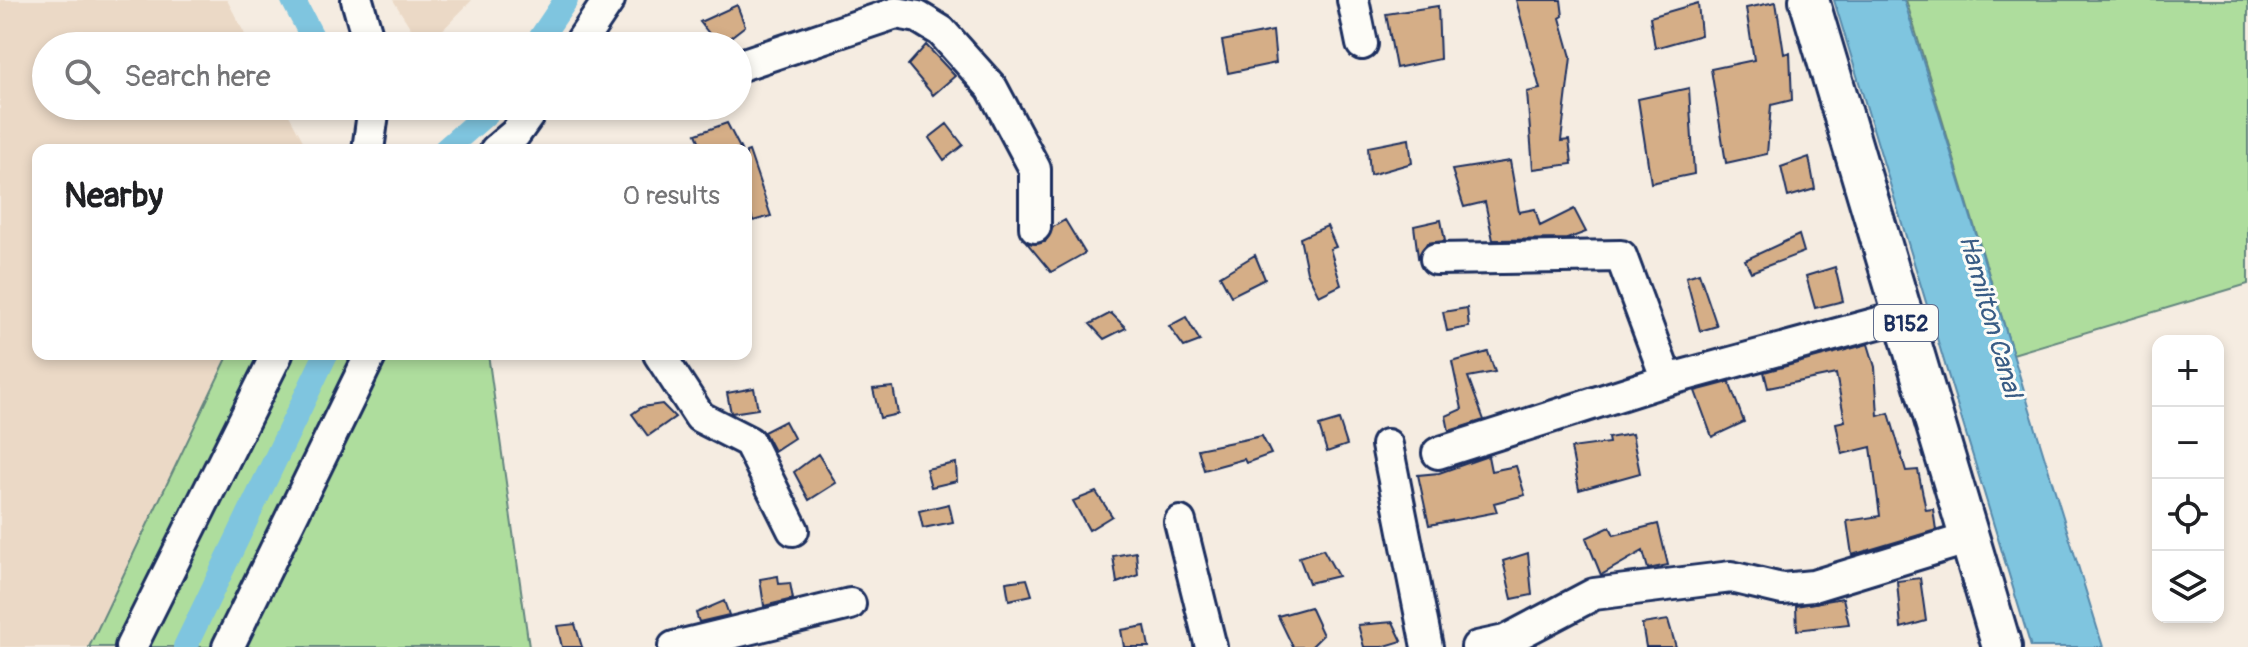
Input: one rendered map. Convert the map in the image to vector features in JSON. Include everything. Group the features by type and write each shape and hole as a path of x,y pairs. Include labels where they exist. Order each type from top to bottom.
{"main road":[{"name":"B152","path":"1809,0 2002,647"}],"street":[{"path":"357,0 366,32"},
{"path":"587,32 609,0"},
{"path":"1353,0 1362,44"},
{"path":"752,61 896,13 918,17 941,31 992,88 1035,169 1035,227"},
{"path":"369,144 372,120"},
{"path":"513,144 527,120"},
{"path":"1436,259 1621,256 1667,380"},
{"path":"1438,453 1667,380 1904,316"},
{"path":"131,647 274,360"},
{"path":"228,647 368,360"},
{"path":"663,360 700,417 749,442 793,530"},
{"path":"1387,445 1427,647"},
{"path":"1180,522 1211,647"},
{"path":"1477,647 1505,641 1594,594 1731,577 1782,589 1813,586 1970,538"},
{"path":"674,647 760,636 850,604"}],"shaded area":[{"path":"0,0 227,0 244,32 32,32 32,120 292,120 305,144 32,144 32,360 226,360 89,647 0,647"},
{"path":"393,0 472,0 441,32 413,32"}],"green space":[{"path":"1906,0 2248,0 2248,284 2013,354"},
{"path":"226,360 489,360 529,647 89,647"}],"water":[{"name":"Hamilton Canal","path":"1834,0 1904,0 2103,647 2031,647"}],"building":[{"path":"1516,0 1561,0 1563,16 1560,18 1571,57 1561,141 1569,140 1572,164 1533,169 1527,92 1540,89"},
{"path":"1776,2 1784,54 1790,52 1792,100 1771,105 1767,154 1726,163 1711,69 1754,60 1746,8"},
{"path":"1698,3 1701,35 1655,48 1650,17"},
{"path":"737,5 745,26 737,32 708,32 700,22"},
{"path":"1438,6 1440,59 1396,68 1386,14"},
{"path":"1273,31 1276,63 1228,73 1222,41"},
{"path":"926,45 955,76 933,95 908,65"},
{"path":"1689,88 1694,174 1651,183 1638,99"},
{"path":"727,123 738,144 700,144 696,134"},
{"path":"947,124 963,145 944,160 929,138"},
{"path":"1409,139 1412,163 1370,175 1368,147"},
{"path":"1809,157 1815,189 1788,197 1781,167"},
{"path":"752,160 771,216 753,221 752,217"},
{"path":"1510,161 1519,212 1535,209 1540,226 1574,209 1586,232 1567,239 1493,240 1485,202 1464,207 1452,170"},
{"path":"1065,220 1085,253 1051,272 1027,243 1045,242 1053,227"},
{"path":"1441,220 1445,241 1427,243 1418,257 1414,226"},
{"path":"1327,226 1336,247 1330,249 1341,285 1319,296 1307,272 1300,238"},
{"path":"1799,235 1804,252 1751,272 1745,260"},
{"path":"1255,255 1265,279 1231,296 1220,276"},
{"path":"1835,267 1843,301 1815,308 1806,276"},
{"path":"1699,273 1717,326 1700,331 1686,277"},
{"path":"1467,308 1469,327 1447,331 1443,312"},
{"path":"1111,313 1126,328 1104,339 1090,324"},
{"path":"1186,317 1200,341 1184,347 1169,326"},
{"path":"1868,344 1875,367 1878,416 1889,413 1906,471 1918,470 1926,510 1933,509 1936,530 1852,555 1847,521 1880,516 1871,447 1842,454 1836,423 1845,421 1836,374 1768,388 1764,372"},
{"path":"1488,352 1495,372 1468,377 1484,420 1449,431 1446,416 1462,409 1452,362"},
{"path":"1729,382 1744,422 1712,437 1695,391"},
{"path":"893,387 898,414 880,418 873,389"},
{"path":"754,388 758,409 731,413 727,393"},
{"path":"662,404 675,417 648,436 632,414 642,407"},
{"path":"1339,420 1347,445 1327,452 1319,426"},
{"path":"785,421 794,438 774,451 764,432"},
{"path":"1632,434 1640,473 1579,490 1571,448 1609,443 1608,438"},
{"path":"1262,436 1271,454 1246,463 1244,459 1204,470 1198,449"},
{"path":"818,454 836,483 809,500 794,472"},
{"path":"1488,456 1491,471 1516,466 1525,495 1494,503 1497,512 1429,525 1418,475 1439,473"},
{"path":"956,463 957,481 931,487 926,469"},
{"path":"1096,492 1112,516 1089,530 1073,501"},
{"path":"949,504 953,522 923,528 919,511"},
{"path":"1658,524 1668,565 1648,569 1643,551 1601,575 1586,538 1610,527 1614,535"},
{"path":"1323,549 1338,576 1309,583 1299,557"},
{"path":"1136,552 1138,575 1117,583 1113,556"},
{"path":"1528,553 1532,595 1512,599 1503,561"},
{"path":"778,576 779,584 790,583 793,599 764,606 760,579"},
{"path":"1920,578 1926,621 1901,628 1897,581"},
{"path":"1027,579 1032,595 1009,600 1006,582"},
{"path":"1843,598 1849,624 1797,630 1796,606"},
{"path":"724,601 729,615 699,622 696,613"},
{"path":"1310,607 1323,635 1311,647 1293,647 1278,616"},
{"path":"1668,620 1676,647 1646,647 1642,624"},
{"path":"1393,622 1402,641 1382,647 1364,647 1358,625"},
{"path":"575,624 582,647 562,647 557,626"},
{"path":"1145,626 1149,647 1124,647 1121,630"}],"waterway":[{"path":"293,0 310,32"},
{"path":"544,32 566,0"},
{"path":"452,144 479,120"},
{"path":"185,647 323,360"}]}
